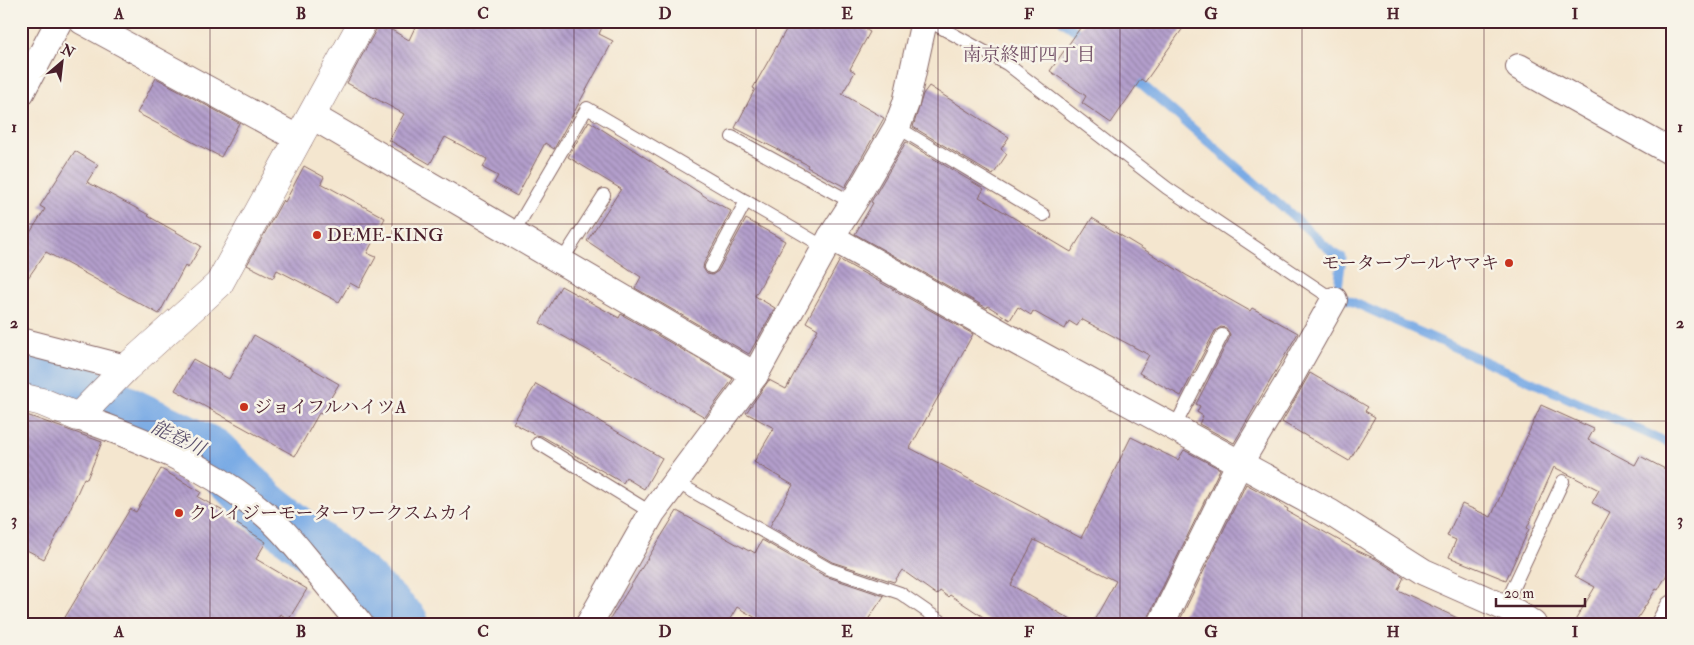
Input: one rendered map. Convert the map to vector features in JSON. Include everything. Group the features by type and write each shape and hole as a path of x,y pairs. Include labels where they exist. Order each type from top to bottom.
{"street":[{"path":"21,93 58,21"},
{"path":"82,21 306,127 513,234 755,375"},
{"path":"84,411 118,376 219,284 362,21"},
{"path":"589,624 652,513 755,375 896,127 906,103 924,21"},
{"path":"1518,67 1673,153"},
{"path":"829,242 1331,513 1424,572 1517,613 1533,624"},
{"path":"1161,624 1239,464 1334,300"},
{"path":"21,341 118,376"},
{"path":"21,398 84,411 126,434 190,464 233,489 262,511 292,542 360,624"},
{"path":"1664,624 1673,608"}],"lane":[{"path":"928,21 1007,64 1167,188 1334,300"},
{"path":"513,234 587,108 746,201 829,242"},
{"path":"896,127 1044,215"},
{"path":"732,136 853,203"},
{"path":"561,262 604,195"},
{"path":"711,267 746,201"},
{"path":"1174,428 1222,334"},
{"path":"538,442 652,513"},
{"path":"1504,608 1563,481"},
{"path":"676,482 829,569 900,593 945,624"}],"building":[{"path":"418,21 605,21 599,34 613,41 554,149 545,143 517,196 494,183 498,176 483,168 487,159 445,137 430,164 389,140 404,114 347,83 377,28 378,22 409,40"},
{"path":"791,21 850,21 870,32 850,69 855,72 842,94 884,118 845,187 807,167 808,165 735,128 755,89 753,88"},
{"path":"1085,21 1188,21 1145,82 1141,79 1111,123 1082,103 1086,96 1050,71"},
{"path":"156,78 239,123 221,157 137,113"},
{"path":"929,86 1009,137 1001,149 1007,154 993,175 913,127 923,94"},
{"path":"589,121 709,199 731,211 704,263 703,268 707,274 712,275 718,271 746,219 785,241 755,296 775,308 749,354 635,288 641,277 587,241 621,189 568,157"},
{"path":"906,142 984,189 979,197 1071,252 1092,218 1250,311 1252,308 1298,333 1234,443 1199,424 1203,416 1197,412 1200,406 1196,404 1229,339 1230,334 1226,328 1221,327 1215,331 1181,396 1139,373 1149,355 1081,319 1077,326 1069,321 1065,329 1033,311 1031,315 1018,307 1010,320 988,306 987,308 855,234 873,203 871,202"},
{"path":"75,151 98,165 87,182 149,215 201,246 188,268 185,266 159,314 46,252 21,288 21,247 45,209 40,206"},
{"name":"DEME-KING","path":"304,166 324,177 321,183 385,218 367,253 376,257 359,288 350,283 339,302 277,270 273,278 247,265"},
{"path":"840,260 973,334 910,448 1081,538 1131,437 1178,460 1184,450 1220,469 1146,624 1092,624 1116,581 1034,540 1011,585 1078,624 994,624 950,595 948,597 940,591 937,595 902,570 894,582 832,562 770,526 793,485 754,462 774,428 746,413 769,380 786,389 818,329 806,322"},
{"path":"561,286 619,318 621,314 733,379 705,417 540,323"},
{"path":"254,335 339,384 321,414 319,413 295,456 175,390 193,359 229,379"},
{"path":"1310,373 1368,407 1365,411 1375,417 1349,461 1282,422"},
{"path":"536,384 662,458 644,489 626,478 623,483 542,436 536,435 513,423"},
{"path":"1541,405 1594,429 1588,440 1635,465 1640,456 1673,473 1673,564 1658,590 1656,589 1634,624 1573,624 1595,587 1575,576 1610,512 1592,503 1599,490 1554,467 1506,580 1449,557 1456,540 1447,536 1462,504 1491,517"},
{"path":"21,413 102,442 87,479 84,478 65,520 44,559 21,547"},
{"path":"161,469 201,492 198,497 223,511 221,514 266,542 256,559 307,589 289,619 280,614 274,624 61,624 130,509 136,512"},
{"path":"1246,484 1281,503 1288,509 1287,511 1358,551 1376,559 1404,577 1398,590 1470,624 1178,624"},
{"path":"677,511 749,551 755,553 762,540 825,576 884,596 865,624 766,624 737,607 727,624 607,624"}],"waterway":[{"path":"1062,21 1087,39"},
{"path":"1130,74 1333,253 1342,257 1337,295 1673,445"},
{"name":"能登川","path":"21,369 35,369 211,454 263,506 358,581 402,624"}],"place":[{"name":"DEME-KING","path":"317,235"},
{"name":"モータープールヤマキ","path":"1509,263"},
{"name":"ジョイフルハイツA","path":"244,407"},
{"name":"クレイジーモーターワークスムカイ","path":"179,513"}],"district":[{"name":"南京終町四丁目","path":"1029,55"}]}
